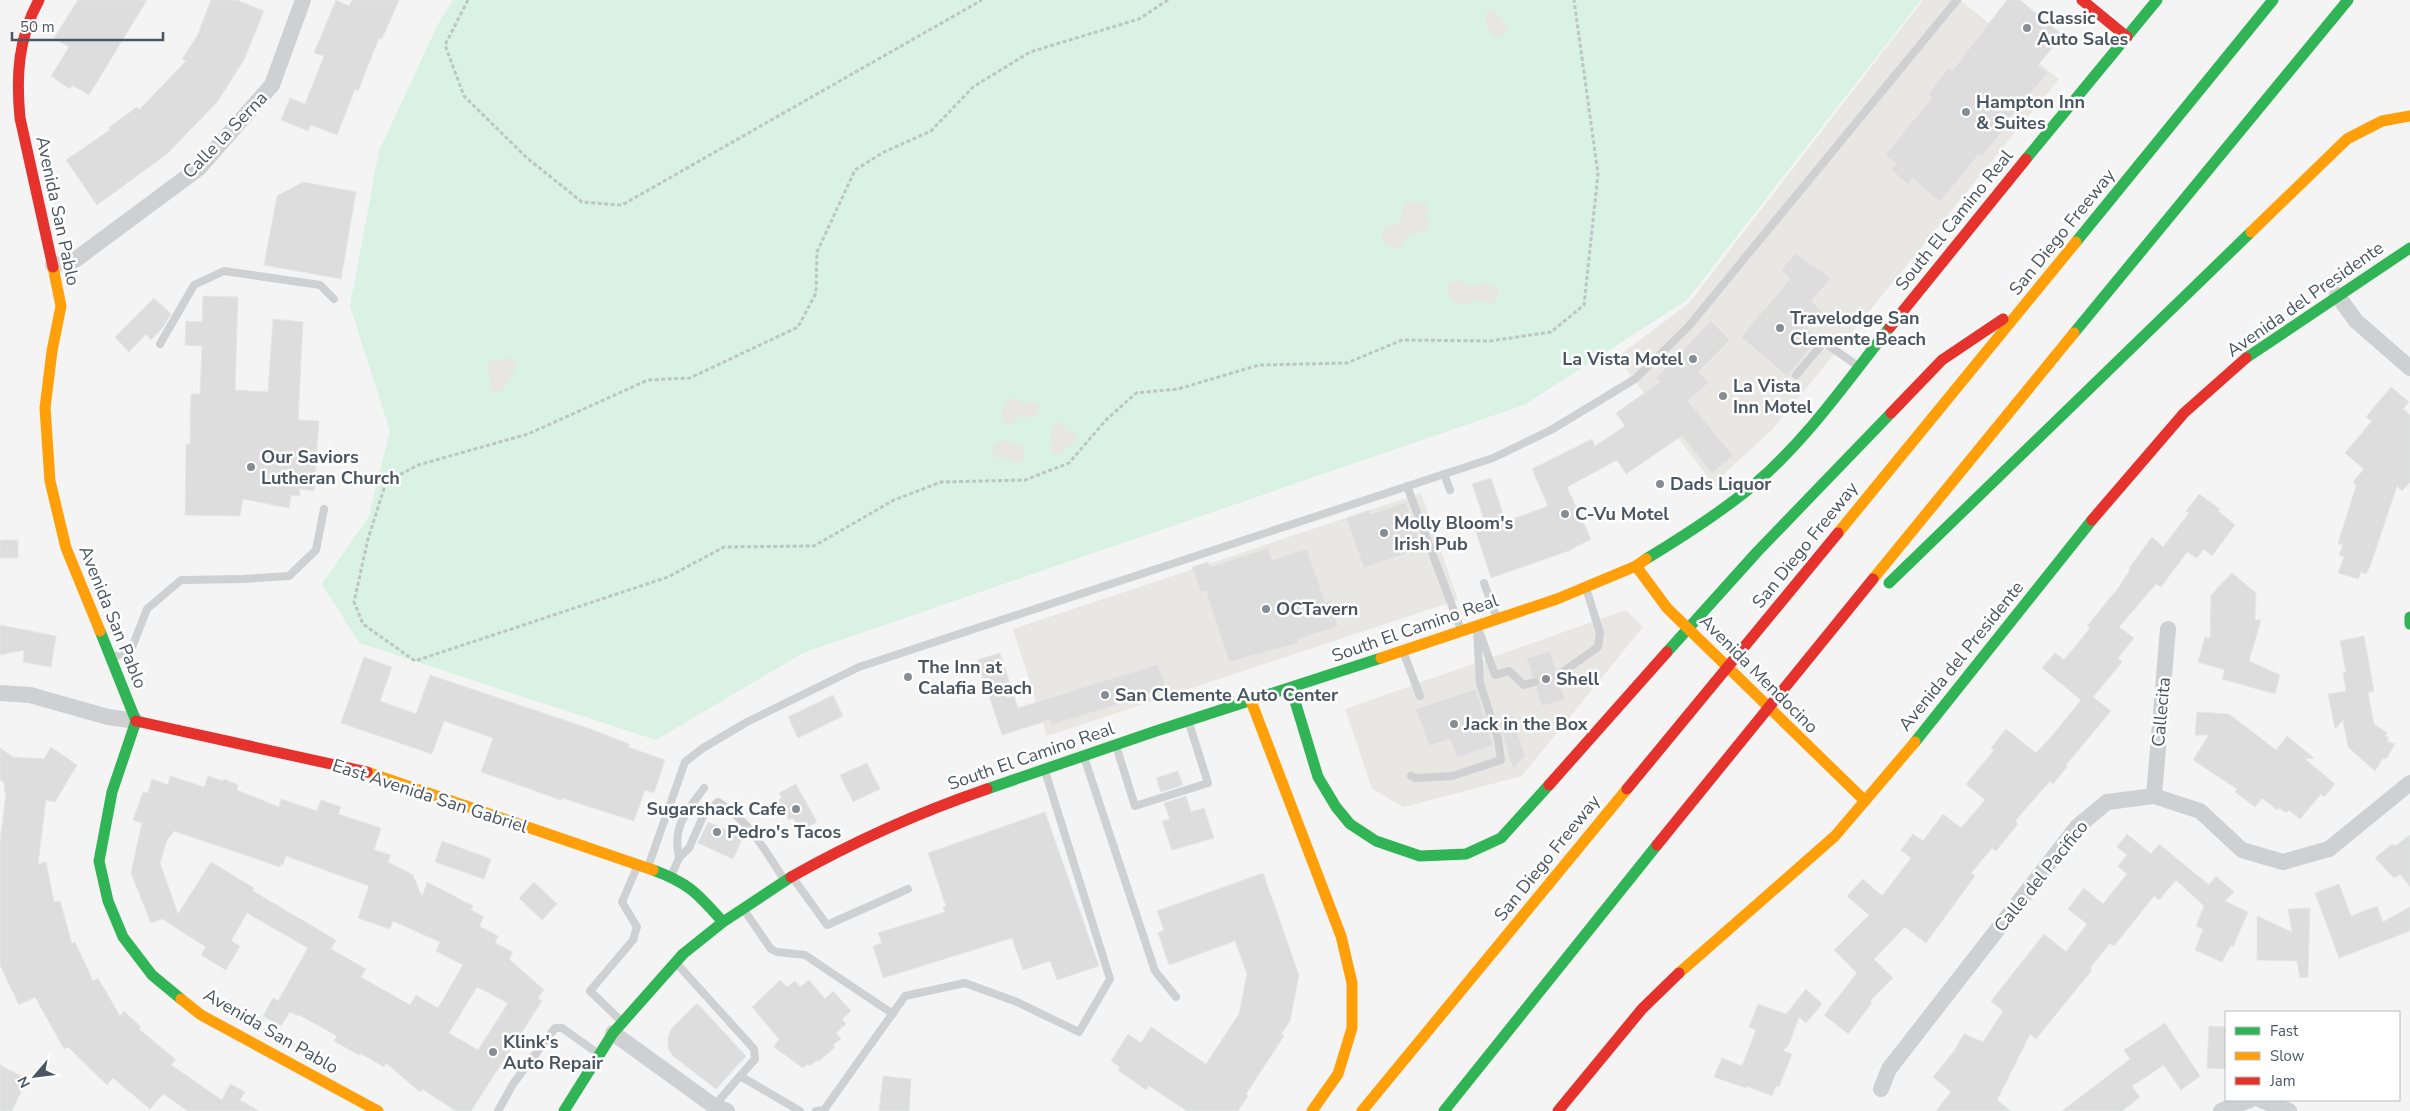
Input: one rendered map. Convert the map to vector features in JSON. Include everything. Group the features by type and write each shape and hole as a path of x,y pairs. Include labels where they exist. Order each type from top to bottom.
{"main road":[{"name":"Avenida San Pablo","path":"39,0 27,18 13,92 61,306 52,351 45,408 50,481 66,548 136,721 112,792 99,861 108,901 123,937 152,975 201,1015 378,1111"},
{"path":"2082,0 2127,36"},
{"name":"South El Camino Real","path":"564,1111 618,1028 676,963 723,922 743,908 788,879 844,849 930,811 1045,769 1291,688 1586,587 1636,566 1711,518 1757,482 1806,433 1949,252 2157,0"},
{"name":"San Diego Freeway","path":"1362,1111 2026,304 2273,0"},
{"path":"1444,1111 1796,672 2348,0"},
{"path":"1796,672 2347,139 2382,121 2410,116"},
{"name":"Avenida del Presidente","path":"1558,1111 1642,1010 1669,982 1835,836 2109,499 2184,413 2255,350 2410,248"},
{"path":"1291,688 1318,777 1336,807 1350,824 1376,841 1420,856 1466,854 1501,838 1757,552 1942,360 2026,304"},
{"name":"Avenida Mendocino","path":"1636,566 1667,608 1865,800"},
{"path":"2410,617 2410,624"},
{"path":"1251,701 1338,928 1352,983 1352,1028 1338,1074 1312,1111"},
{"name":"East Avenida San Gabriel","path":"136,721 360,770 643,866 671,876 697,894 723,922"}],"street":[{"name":"Calle la Serna","path":"53,265 75,260 199,168 272,85 303,0"},
{"path":"2337,295 2356,321 2410,368"},
{"name":"Callecita","path":"2154,796 2168,629"},
{"name":"East Avenida San Gabriel","path":"0,694 30,695 108,716 136,721"},
{"name":"Calle del Pacifico","path":"1882,1090 1890,1069 2077,827 2106,802 2154,796 2200,811 2242,850 2283,862 2329,849 2410,783"},
{"path":"618,1028 717,1109"},
{"path":"2221,1111 2247,1101"},
{"path":"2264,1101 2289,1111"}],"lane":[{"path":"618,1028 590,991 633,940 637,927 622,902 643,866 685,762 703,748 747,722 859,667 1493,458 1551,430 1635,379 1688,327 1957,0"},
{"path":"160,344 194,285 224,271 320,285 334,299"},
{"path":"1796,375 1821,340 1859,367"},
{"path":"1444,474 1450,490"},
{"path":"1408,486 1461,630"},
{"path":"110,659 132,650 147,609 181,580 289,576 316,550 324,509"},
{"path":"1484,583 1496,618"},
{"path":"1557,676 1598,647 1600,633 1586,587"},
{"path":"1477,624 1495,675 1510,671 1524,685 1534,682"},
{"path":"1411,776 1415,778 1452,776 1500,760 1498,739 1480,683 1477,624"},
{"path":"1403,650 1420,696"},
{"path":"1116,745 1135,806 1208,783 1188,721"},
{"path":"1084,756 1155,971 1176,998"},
{"path":"816,1111 824,1110 905,996 965,983 1017,1002 1079,1032 1110,979 1045,769"},
{"path":"679,858 676,842 681,819 704,788"},
{"path":"671,876 679,858 689,848 704,814 718,802 735,813 758,837 788,879 827,926 908,890"},
{"path":"743,908 771,949 777,952 805,955 893,1014"},
{"path":"676,963 754,1049 756,1059 740,1076 717,1109"},
{"path":"498,1111 513,1084 555,1028 562,1028 600,1054"},
{"path":"740,1076 800,1111"}],"path":[{"path":"468,0 445,46 464,96 527,158 582,202 622,205 982,0"},
{"path":"1168,0 1139,19 1030,52 973,87 931,131 884,152 855,170 817,252 816,293 798,327 690,378 648,380 528,434 418,465 386,482 368,539 354,602 364,624 415,661 668,577 724,548 814,546 894,500 941,482 1025,480 1069,463 1106,420 1136,393 1178,389 1259,364 1347,363 1402,340 1490,341 1551,332 1584,305 1598,174 1574,0"}],"shaded area":[{"path":"1923,0 1960,0 2059,79 1773,429 1713,484 1617,357 1689,303"},
{"path":"1421,493 1458,600 1047,736 1013,629"},
{"path":"1626,610 1643,627 1522,776 1404,807 1372,789 1345,709"}],"green space":[{"path":"453,0 1921,0 1687,300 1524,405 803,653 656,740 359,643 322,584 369,516 390,431 350,306 379,151 437,26"}],"sand":[{"path":"1493,10 1507,27 1507,31 1498,38 1493,36 1484,21 1487,11"},
{"path":"1408,201 1426,204 1428,210 1426,215 1430,225 1426,231 1408,236 1402,247 1393,249 1383,241 1382,231 1386,227 1400,222 1403,208"},
{"path":"1457,280 1472,286 1487,283 1498,289 1499,295 1491,304 1478,300 1467,304 1458,304 1449,296 1447,288 1448,284"},
{"path":"509,357 516,363 514,372 506,385 494,393 490,388 491,377 487,371 488,365 494,360 501,361"},
{"path":"1011,398 1017,399 1023,404 1033,401 1039,405 1039,413 1033,417 1017,417 1010,426 1006,424 1001,413 1005,404"},
{"path":"1057,422 1062,423 1067,430 1076,434 1079,438 1058,455 1052,452 1051,444 1052,432"},
{"path":"1005,440 1024,447 1025,455 1021,462 998,458 991,453 996,442"}],"building":[{"path":"78,0 147,0 89,95 72,85 70,89 51,76 69,47 54,38"},
{"path":"211,0 237,0 264,11 244,60 217,102 167,154 97,205 66,160 110,130 108,128 137,107 139,110 186,61 182,59 197,36"},
{"path":"336,0 349,6 352,0 399,0 382,39 379,38 358,91 355,89 337,135 311,125 308,131 281,120 290,98 305,104 324,56 314,53"},
{"name":"Hampton Inn & Suites","path":"2007,0 2020,0 2063,35 2038,65 2048,73 2010,117 2012,119 1982,156 1979,154 1940,202 1912,178 1908,184 1891,170 1896,164 1885,155 1932,98 1928,94 1949,68 1952,71"},
{"path":"303,182 356,192 341,279 264,265 277,196"},
{"name":"Travelodge San Clemente Beach","path":"1795,253 1831,278 1811,301 1824,313 1825,323 1805,327 1814,334 1812,338 1815,342 1787,376 1741,337 1790,279 1781,270"},
{"path":"203,296 238,297 235,390 268,392 273,319 303,322 298,420 319,421 314,491 299,489 300,496 291,495 289,508 243,499 240,516 185,515 186,444 190,445 191,394 200,394 202,346 185,345 186,321 202,322"},
{"path":"154,298 171,314 163,327 151,340 146,334 129,352 115,337"},
{"path":"1711,321 1730,340 1698,372 1709,382 1688,401 1733,456 1712,473 1682,436 1626,474 1617,460 1567,487 1591,539 1568,551 1491,578 1475,529 1486,525 1472,484 1491,478 1505,519 1509,518 1510,520 1548,506 1532,469 1592,439 1595,446 1625,426 1616,413 1660,382 1656,378"},
{"path":"2391,387 2409,402 2403,409 2410,415 2410,482 2402,491 2397,486 2371,564 2366,574 2361,572 2358,579 2338,573 2344,557 2339,555 2343,545 2338,543 2356,486 2353,482 2364,469 2345,453 2372,421 2366,417"},
{"path":"2199,494 2220,509 2218,511 2235,525 2212,556 2204,549 2197,558 2187,552 2161,587 2156,584 2119,627 2134,638 2118,658 2122,662 2093,697 2111,711 2066,765 2067,767 2053,784 2050,781 2015,821 2018,824 1996,851 1992,848 1971,873 1975,876 1926,943 1905,927 1874,959 1893,978 1870,1001 1872,1003 1848,1034 1824,1015 1857,973 1834,950 1869,915 1847,896 1863,879 1882,896 1911,858 1901,850 1913,834 1923,841 1943,814 1961,828 1985,800 1966,784 1994,750 1991,748 2006,729 2036,753 2052,736 2081,700 2042,668 2055,653 2064,660 2090,628 2087,626 2119,587 2130,570 2129,568 2152,537 2163,547 2189,513 2186,511"},
{"name":"Molly Bloom's Irish Pub","path":"1406,502 1422,548 1364,568 1346,518 1370,510 1371,514"},
{"path":"0,540 18,540 18,558 0,558"},
{"path":"1268,548 1272,560 1307,549 1325,602 1330,601 1338,626 1298,639 1299,643 1229,662 1206,591 1201,592 1192,567 1208,562 1210,567"},
{"path":"2232,573 2256,593 2255,620 2261,620 2249,661 2280,675 2275,694 2222,679 2225,670 2198,662 2205,637 2210,638 2211,595"},
{"path":"0,625 56,636 51,667 23,662 24,650 0,655"},
{"path":"2364,636 2374,691 2368,693 2374,724 2387,733 2385,736 2389,738 2387,741 2395,744 2386,759 2383,758 2375,771 2348,747 2343,720 2335,729 2328,694 2346,691 2343,672 2346,672 2340,641"},
{"name":"Shell","path":"1550,651 1556,670 1552,677 1554,681 1559,681 1565,699 1542,706 1536,688 1540,684 1540,680 1533,677 1527,658"},
{"path":"1000,653 1018,708 1158,664 1166,689 1052,725 1050,720 1002,735 977,660"},
{"path":"364,657 392,667 380,701 416,714 430,675 585,727 629,744 628,747 665,760 654,793 645,790 634,821 562,798 561,800 481,772 493,738 444,721 432,754 341,723"},
{"name":"Jack in the Box","path":"1476,689 1493,745 1457,758 1450,739 1429,746 1416,709"},
{"path":"833,695 843,716 798,738 788,717"},
{"path":"2197,712 2229,714 2276,750 2287,736 2314,758 2305,759 2335,784 2324,797 2321,794 2300,819 2289,810 2286,813 2279,808 2277,810 2262,798 2255,807 2235,792 2237,789 2193,760 2209,735 2195,735"},
{"path":"1512,716 1525,756 1513,769 1498,720"},
{"path":"51,747 77,765 55,802 46,800 38,864 46,862 54,902 60,901 72,944 75,942 93,981 98,978 120,1016 124,1011 141,1027 139,1029 176,1060 171,1065 222,1100 230,1084 245,1092 240,1100 259,1111 188,1111 163,1094 150,1109 113,1078 107,1085 68,1047 64,1049 35,997 19,1005 0,965 0,841 6,792 4,792 5,784 0,780 0,748 13,757 44,759"},
{"path":"867,763 880,789 853,802 840,775"},
{"path":"1178,771 1183,785 1161,792 1156,778"},
{"path":"170,776 204,787 208,776 223,781 224,779 238,785 237,790 279,807 281,799 317,811 321,800 341,807 338,814 381,828 374,850 391,855 388,862 413,875 422,897 427,882 473,906 471,910 484,917 479,926 498,936 495,943 513,952 509,959 544,990 538,998 542,1001 471,1111 456,1111 422,1089 420,1092 386,1063 384,1067 360,1053 359,1055 334,1041 337,1036 299,1015 290,1012 281,1026 263,1016 273,998 278,1001 308,948 247,913 231,941 240,946 226,970 201,955 206,947 162,919 151,923 131,873 142,823 133,820 143,792 148,793 152,779 168,785","holes":["174,831 280,867 281,864 283,865 286,856 369,886 358,918 390,929 393,921 440,942 436,951 463,965 438,1008 416,995 410,1005 361,977 366,969 331,949 336,940 253,891 254,888 211,862 178,914 160,863 167,840","477,987 508,1003 478,1050 449,1033"]},
{"name":"Sugarshack Cafe","path":"796,784 817,822 800,831 793,818 789,820 778,800 782,798 779,793"},
{"path":"1186,796 1191,812 1204,808 1214,838 1172,850 1162,821 1170,819 1164,803"},
{"path":"1045,812 1099,966 1057,980 1050,961 1023,970 1012,938 883,978 873,946 882,943 878,933 945,912 943,907 946,906 928,853"},
{"name":"Pedro's Tacos","path":"708,822 743,837 733,859 698,843"},
{"path":"2127,834 2151,854 2159,844 2209,885 2216,876 2234,892 2225,901 2248,912 2233,947 2231,945 2222,962 2195,950 2203,929 2196,926 2204,906 2176,880 2159,900 2154,896 2114,946 2110,943 2090,968 2092,970 2036,1039 2030,1034 1997,1100 2011,1111 1936,1111 1951,1092 1933,1077 1954,1051 1964,1034 1983,1042 2003,1011 1991,1001 2044,934 2066,952 2087,924 2068,909 2084,888 2103,904 2127,874 2118,866 2127,855 2117,847"},
{"path":"2410,835 2410,887 2400,874 2394,878 2375,858 2392,844 2395,846"},
{"path":"442,841 491,859 484,879 435,862"},
{"path":"1263,873 1299,975 1290,1021 1281,1034 1284,1036 1246,1094 1248,1096 1238,1111 1187,1111 1149,1086 1146,1090 1118,1070 1120,1067 1111,1061 1128,1034 1141,1043 1151,1027 1206,1064 1239,1014 1247,974 1235,941 1169,965 1158,933 1164,930 1157,911"},
{"path":"534,882 557,904 542,920 519,898"},
{"path":"2339,884 2351,916 2377,906 2383,922 2410,907 2410,931 2339,958 2315,893"},
{"path":"2310,908 2308,977 2300,978 2297,961 2257,960 2257,916 2292,932 2288,909"},
{"path":"780,980 787,987 795,981 800,987 809,980 825,999 833,991 851,1011 842,1019 846,1024 836,1033 841,1039 818,1062 817,1060 810,1066 808,1064 803,1068 774,1047 779,1039 752,1007"},
{"path":"1806,989 1822,1004 1806,1023 1799,1017 1789,1044 1783,1051 1792,1054 1779,1087 1776,1086 1772,1096 1747,1086 1746,1088 1714,1077 1722,1058 1742,1066 1756,1030 1749,1027 1758,1004 1786,1014"},
{"path":"697,1003 746,1056 716,1089 673,1056 668,1048 668,1038 671,1029"},
{"path":"2165,1023 2200,1076 2181,1090 2164,1065 2132,1086 2140,1097 2122,1111 2062,1111 2130,1059 2124,1050"},
{"path":"2209,1026 2225,1027 2225,1069 2207,1068"},
{"path":"0,1065 27,1079 12,1111 0,1111"},
{"path":"883,1076 911,1079 909,1111 879,1111"}],"traffic: fast":[{"path":"2026,159 2157,0"},
{"path":"2076,242 2273,0"},
{"path":"2074,333 2348,0"},
{"path":"1889,583 2251,232"},
{"path":"2246,358 2410,248"},
{"path":"1646,559 1716,514 1743,494 1775,466 1827,408 1890,327"},
{"path":"1667,652 1757,552 1891,413"},
{"path":"1915,742 2092,520"},
{"path":"2410,617 2410,624"},
{"path":"100,631 136,721 112,792 99,861 108,901 123,937 152,975 181,999"},
{"path":"987,789 1156,731 1381,658"},
{"path":"1291,688 1318,777 1336,807 1350,824 1376,841 1420,856 1466,854 1501,838 1549,785"},
{"path":"1444,1111 1657,845"},
{"path":"653,870 676,880 692,890 723,922"},
{"path":"564,1111 613,1033 683,954 723,922 791,877"}],"traffic: slow":[{"path":"2251,232 2347,139 2382,121 2410,116"},
{"path":"1838,533 2076,242"},
{"path":"53,267 61,306 52,351 45,408 50,481 66,548 100,631"},
{"path":"1873,579 2074,333"},
{"path":"1381,658 1557,599 1636,566 1646,559"},
{"path":"1636,566 1667,608 1865,801"},
{"path":"1251,701 1341,936 1352,983 1352,1028 1338,1074 1312,1111"},
{"path":"1679,973 1835,836 1915,742"},
{"path":"367,772 653,870"},
{"path":"1362,1111 1627,789"},
{"path":"181,999 201,1015 378,1111"}],"traffic: jam":[{"path":"39,0 32,14 23,43 18,87 20,118 53,267"},
{"path":"2082,0 2127,37"},
{"path":"1890,327 2026,159"},
{"path":"1891,413 1942,360 2003,319"},
{"path":"2092,520 2184,413 2246,358"},
{"path":"1627,789 1838,533"},
{"path":"1657,845 1873,579"},
{"path":"1549,785 1667,652"},
{"path":"136,721 367,772"},
{"path":"791,877 887,829 987,789"},
{"path":"1558,1111 1642,1009 1679,973"}],"place":[{"name":"Classic Auto Sales","path":"2027,28"},
{"name":"Hampton Inn & Suites","path":"1966,112"},
{"name":"Travelodge San Clemente Beach","path":"1780,328"},
{"name":"La Vista Motel","path":"1693,359"},
{"name":"La Vista Inn Motel","path":"1723,396"},
{"name":"Our Saviors Lutheran Church","path":"251,467"},
{"name":"Dads Liquor","path":"1660,484"},
{"name":"C-Vu Motel","path":"1565,514"},
{"name":"Molly Bloom's Irish Pub","path":"1384,533"},
{"name":"OCTavern","path":"1266,609"},
{"name":"The Inn at Calafia Beach","path":"908,677"},
{"name":"Shell","path":"1546,679"},
{"name":"San Clemente Auto Center","path":"1105,695"},
{"name":"Jack in the Box","path":"1454,724"},
{"name":"Sugarshack Cafe","path":"796,809"},
{"name":"Pedro's Tacos","path":"717,832"},
{"name":"Klink's Auto Repair","path":"493,1052"}]}
